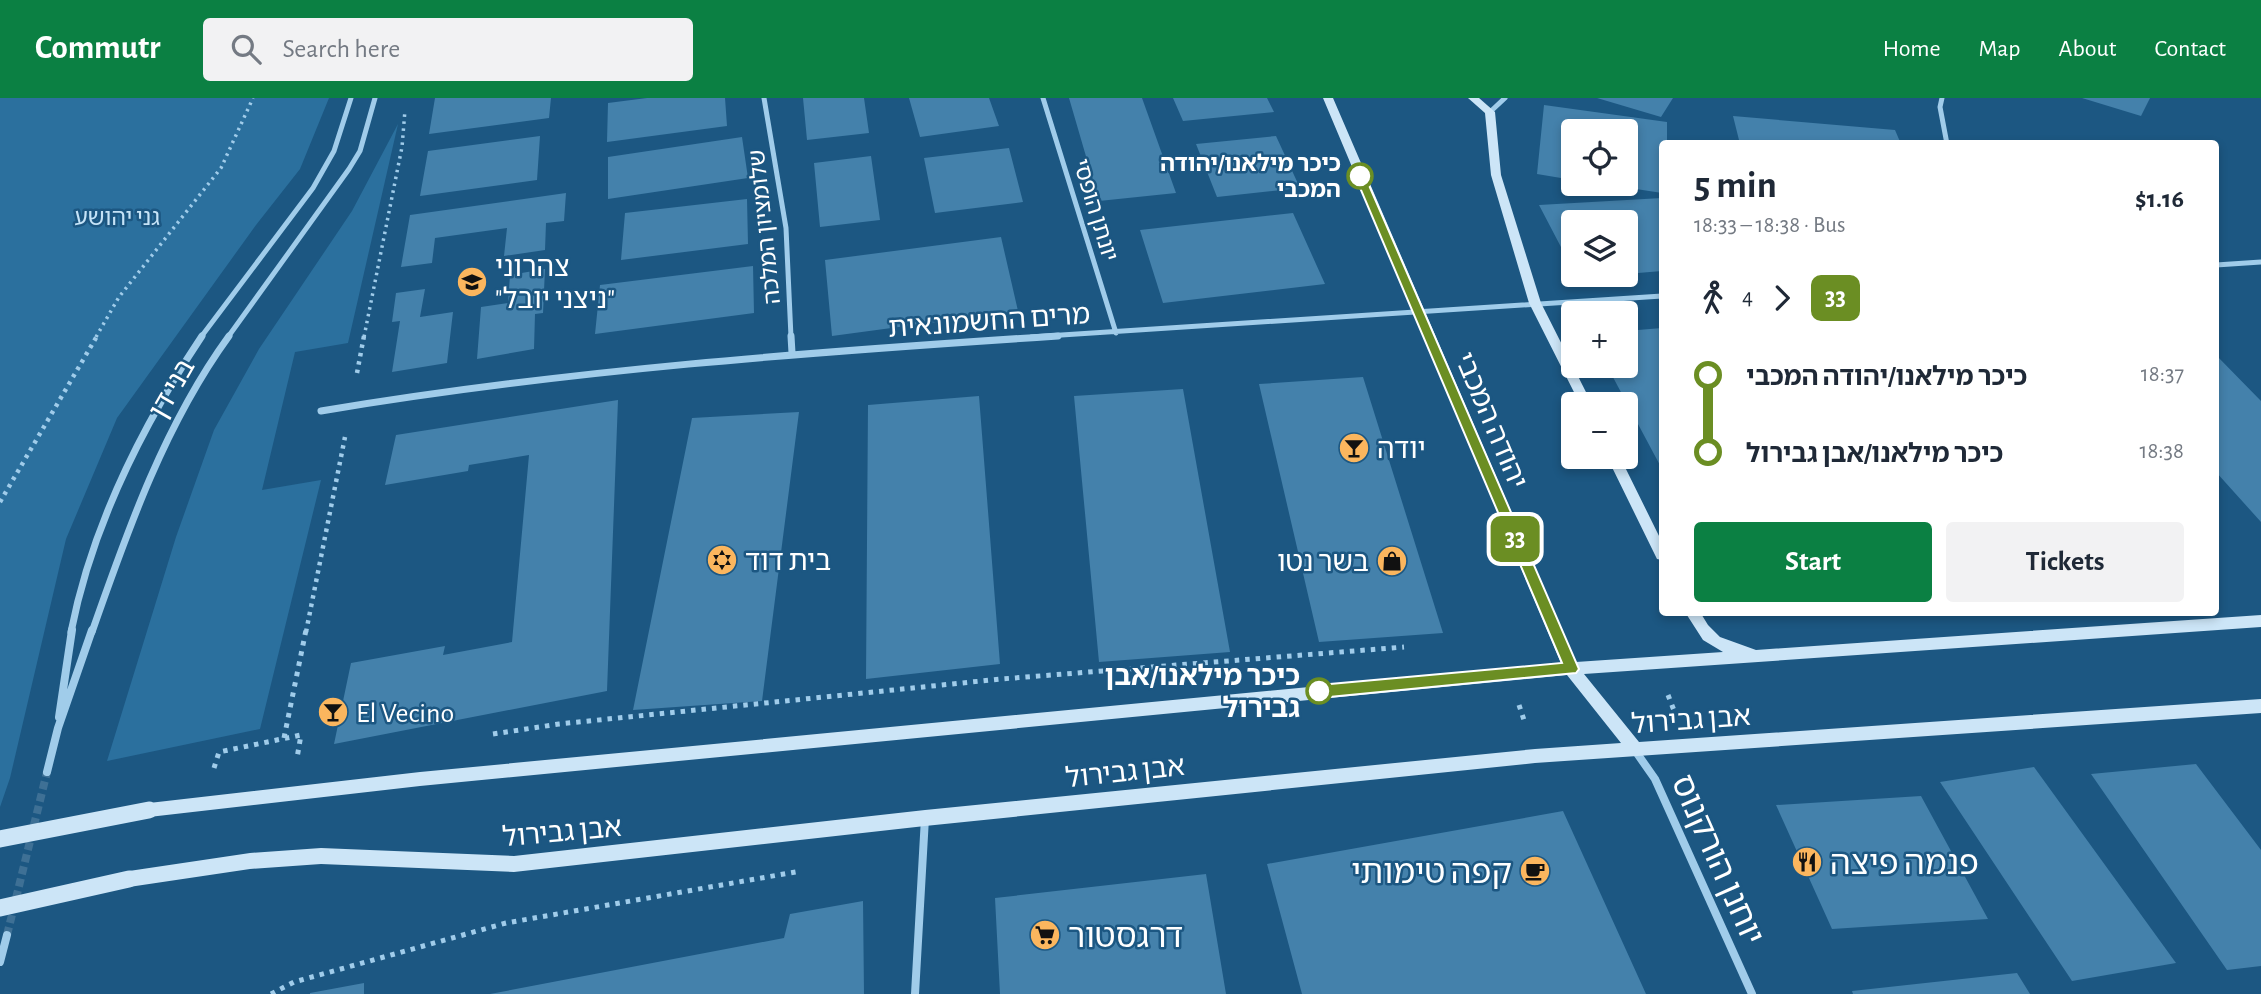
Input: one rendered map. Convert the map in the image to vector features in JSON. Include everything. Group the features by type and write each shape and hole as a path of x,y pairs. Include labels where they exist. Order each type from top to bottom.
{"main road":[{"name":"יהודה המכבי","path":"1328,98 1417,314 1571,669 1634,748"},
{"path":"1472,98 1490,112 1496,175 1535,303 1580,392"},
{"path":"1619,469 1659,549"},
{"path":"1694,616 1701,630 1721,646 1776,657"},
{"name":"אבן גבירול","path":"0,839 149,810 420,779 1509,673 1776,657 2261,621"},
{"name":"אבן גבירול","path":"0,908 129,879 250,861 321,856 514,864 925,818 1535,756 2261,706"}],"street":[{"name":"בני דן","path":"58,728 62,668 94,545 134,451 174,378 209,324 324,169 351,98"},
{"name":"בני דן","path":"47,772 58,728 126,534 164,446 222,345 360,151 375,98"},
{"name":"שלומציון המלכה","path":"764,98 786,228 792,353"},
{"name":"יונתן הופסי","path":"1043,98 1116,333"},
{"path":"1490,112 1505,98"},
{"path":"1942,98 1940,107 1946,140"},
{"path":"2219,265 2261,262"},
{"name":"מרים החשמונאית","path":"321,411 466,387 792,353 1659,296"},
{"name":"יוחנן הורקנוס","path":"1634,748 1656,779 1752,994"},
{"path":"915,994 925,818"},
{"path":"0,962 7,935"}],"path":[{"path":"0,502 119,297 222,168 253,98"},
{"path":"559,724 1001,679 1409,647"},
{"path":"1654,665 1689,746"},
{"path":"1509,673 1535,756"},
{"path":"214,769 219,752 302,735 297,760"},
{"path":"271,994 294,982 506,923 814,868"}],"green space":[{"name":"גני יהושע","path":"0,98 329,98 300,169 256,225 117,418 66,539 10,778 0,807"},
{"path":"398,124 348,343 295,352 262,490 321,480 260,729 107,761 176,537 214,430 259,349 352,211"}],"building":[{"path":"435,98 551,98 549,118 429,134"},
{"path":"647,98 725,98 727,126 607,142 608,103"},
{"path":"803,98 864,98 869,133 807,140"},
{"path":"909,98 989,98 999,126 920,137"},
{"path":"1069,98 1142,98 1176,193 1099,201"},
{"path":"1173,98 1267,98 1274,112 1183,121"},
{"path":"1597,98 1673,98 1661,117"},
{"path":"2082,98 2150,98 2141,116"},
{"path":"1544,105 1667,122 1667,140 1659,140 1659,193 1638,189 1638,119 1561,119 1561,178 1537,174"},
{"path":"1733,116 1895,130 1899,140 1739,140"},
{"path":"540,136 537,180 420,196 428,151"},
{"path":"1276,136 1300,188 1217,197 1196,144"},
{"path":"742,137 748,178 608,199 608,157"},
{"path":"1009,148 1023,202 935,213 924,158"},
{"path":"871,156 880,220 820,227 814,163"},
{"path":"566,193 564,221 546,223 545,250 504,256 507,228 435,238 432,263 401,267 410,215"},
{"path":"1659,198 1659,271 1638,273 1638,210 1561,210 1561,247 1539,205"},
{"path":"747,199 748,244 621,260 625,213"},
{"path":"1293,213 1325,284 1163,303 1140,230"},
{"path":"1001,237 1018,311 832,336 825,260"},
{"path":"753,266 754,313 595,334 600,285"},
{"path":"545,269 543,313 535,314 534,349 477,359 481,307 508,303 510,275"},
{"path":"425,289 420,317 453,312 447,363 392,372 400,321 392,322 396,293"},
{"path":"1659,328 1659,463 1638,424 1638,392 1621,392 1613,378 1638,378 1638,330"},
{"path":"2219,358 2261,401 2261,522 2219,475"},
{"path":"1363,377 1443,633 1319,642 1259,384"},
{"path":"1183,389 1230,652 1099,662 1074,396"},
{"path":"979,396 1000,664 866,679 868,405"},
{"path":"618,400 607,691 334,744 351,663 445,646 443,655 512,642 529,455 469,465 468,471 385,485 396,435"},
{"name":"בית דוד","path":"799,412 762,701 633,710 692,418"},
{"path":"2196,764 2261,850 2261,966 2227,970 2091,774"},
{"path":"2034,767 2176,963 2072,981 1940,782"},
{"path":"1921,796 1988,919 1832,929 1776,805"},
{"path":"1563,811 1646,994 1302,994 1267,864"},
{"path":"1206,874 1226,994 1000,994 995,898"},
{"path":"863,901 864,994 490,994 784,938 790,914"},
{"path":"2017,973 2030,994 1853,994 1852,991"},
{"path":"364,983 364,994 310,994 310,993"}],"tunnel":[{"path":"7,935 47,772"}],"bus line":[{"name":"33","path":"1319,691 1571,669 1360,176"}],"place":[{"name":"כיכר מילאנו/יהודה המכבי","path":"1360,176"},
{"name":"צהרוני \"ניצני יובל\"","path":"472,282"},
{"name":"יודה","path":"1354,448"},
{"name":"בית דוד","path":"722,560"},
{"name":"בשר נטו","path":"1392,561"},
{"name":"כיכר מילאנו/אבן גבירול","path":"1319,691"},
{"name":"El Vecino","path":"333,712"},
{"name":"פנמה פיצה","path":"1807,862"},
{"name":"קפה טימותי","path":"1535,871"},
{"name":"דרגסטור","path":"1045,935"}]}
